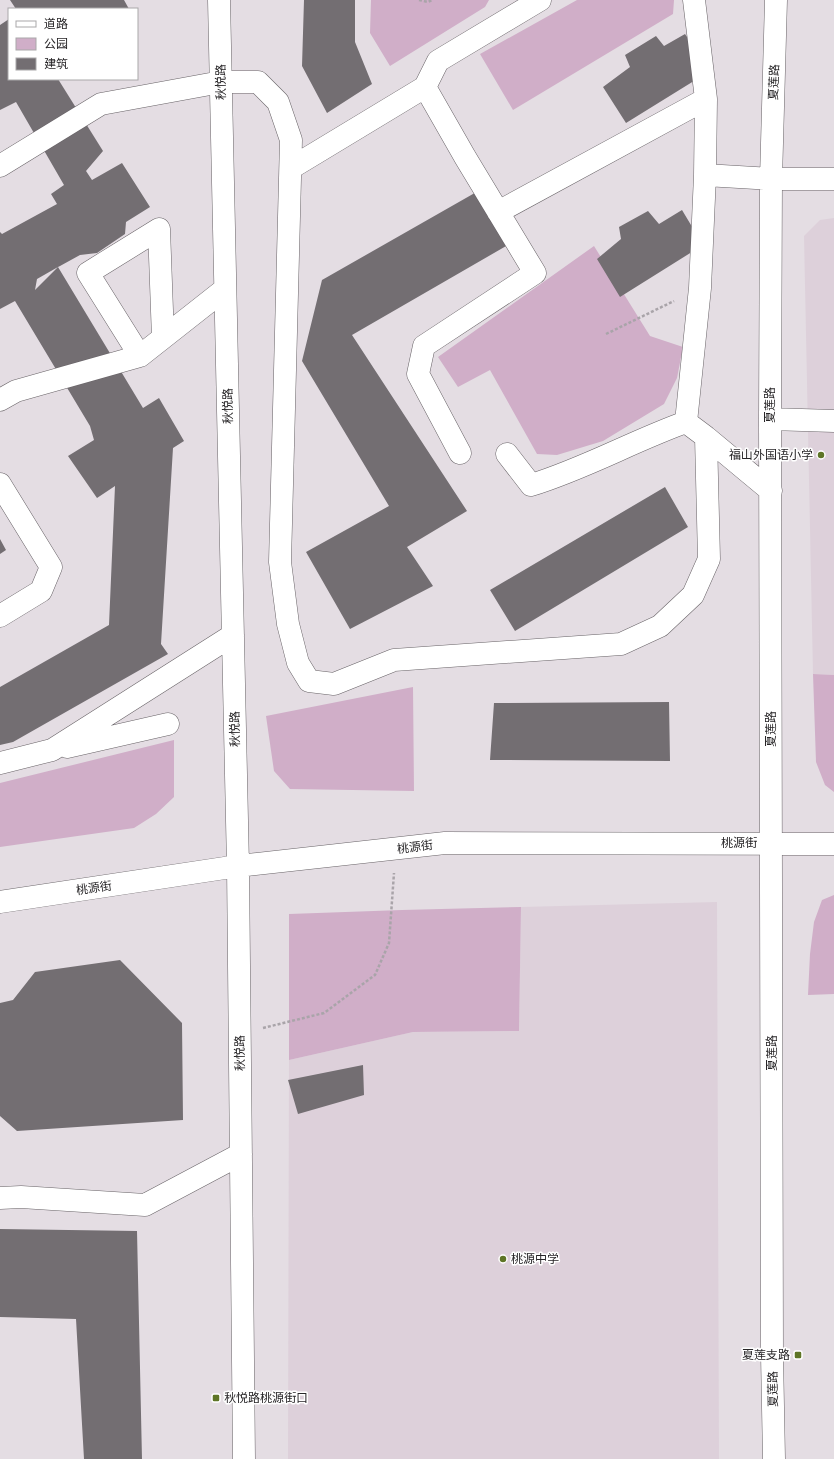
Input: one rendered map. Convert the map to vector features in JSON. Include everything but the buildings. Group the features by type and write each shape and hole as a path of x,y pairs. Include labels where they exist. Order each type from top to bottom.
{"street":[{"name":"秋悦路","path":"219,0 238,866 244,1459"},
{"path":"686,422 700,288 705,175 706,99 694,0"},
{"name":"夏莲路","path":"774,1459 772,1355 770,419 771,179 776,0"},
{"path":"291,168 425,87 438,61 535,1"},
{"path":"0,166 101,104 221,82 258,82 278,102 291,140 280,562 288,624 298,663 309,681 334,684 394,660 621,644 660,626 693,595 709,559 706,436"},
{"path":"425,87 535,273 424,346 418,374 460,453"},
{"path":"498,212 706,99"},
{"path":"705,175 771,179 834,179"},
{"path":"140,356 88,273 159,229 163,338"},
{"path":"0,400 16,391 140,356 225,289"},
{"path":"770,419 834,421"},
{"path":"686,422 706,436 771,491"},
{"path":"507,454 531,485 557,477 664,430 686,422"},
{"path":"0,484 51,567 41,591 0,616"},
{"path":"52,750 233,635"},
{"path":"0,763 168,724"},
{"name":"桃源街","path":"0,902 238,866 445,843 834,844"},
{"path":"0,1198 20,1196 145,1205 241,1154"}],"path":[{"path":"419,0 428,2 432,0"},
{"path":"606,334 700,288"},
{"path":"240,1034 324,1013 375,975 389,943 396,849"}],"shaded area":[{"name":"福山外国语小学","path":"834,218 834,675 813,674 804,236 820,220"},
{"name":"桃源中学","path":"717,902 719,1459 288,1459 289,1060 413,1032 519,1031 521,907"}],"green space":[{"path":"371,0 489,0 485,7 390,66 370,33"},
{"path":"577,0 674,0 673,14 513,110 480,54"},
{"path":"594,246 650,336 683,347 677,378 664,404 603,441 557,455 537,454 490,370 458,387 438,357"},
{"path":"813,674 834,675 834,792 825,785 816,762"},
{"path":"413,687 414,791 290,789 274,771 266,716"},
{"path":"174,740 174,797 156,814 134,828 0,847 0,783"},
{"path":"834,895 834,994 808,995 810,954 814,922 822,900"},
{"path":"521,907 519,1031 413,1032 289,1060 289,914"}],"place":[{"name":"福山外国语小学","path":"821,455"},
{"name":"桃源中学","path":"503,1259"},
{"name":"夏莲支路","path":"798,1355"},
{"name":"秋悦路桃源街口","path":"216,1398"}]}
